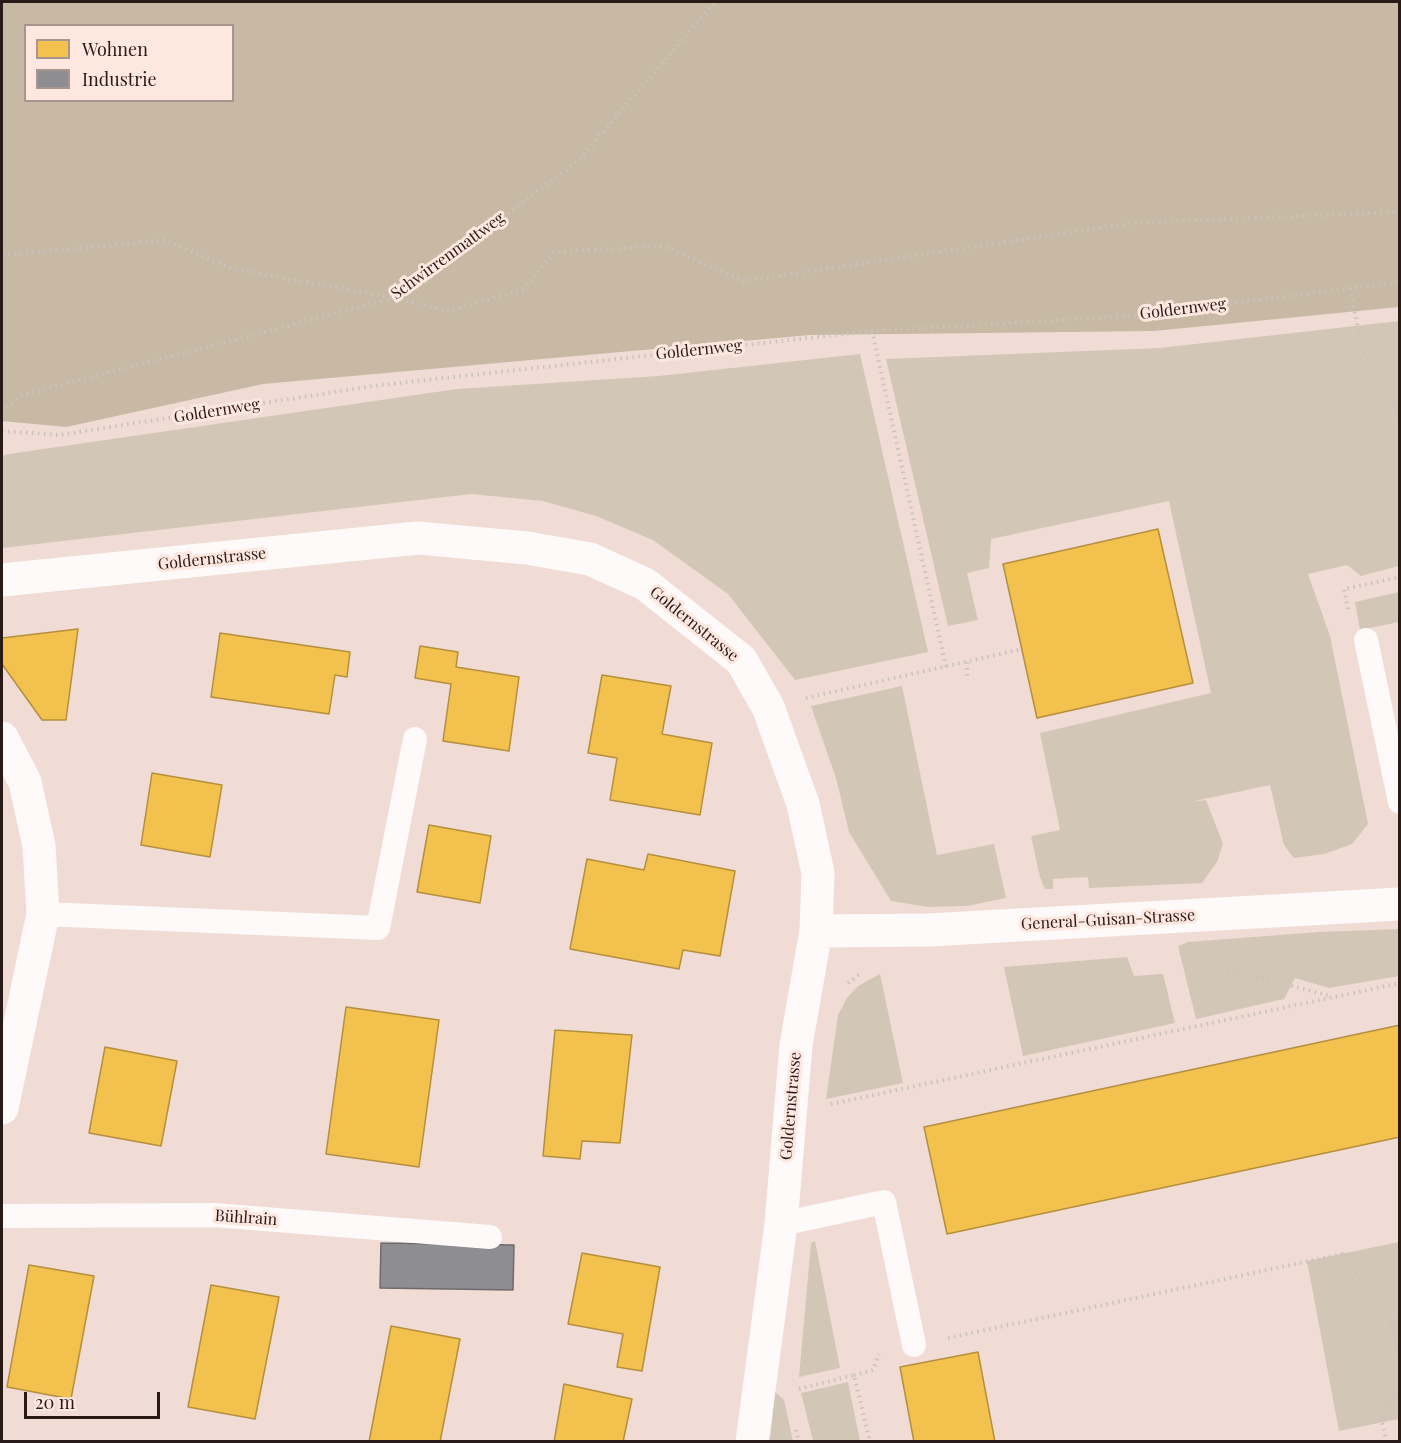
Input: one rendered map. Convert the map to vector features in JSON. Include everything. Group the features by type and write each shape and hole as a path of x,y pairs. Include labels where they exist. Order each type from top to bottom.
{"street":[{"name":"Goldernstrasse","path":"2,580 418,538 527,548 590,559 645,584 741,660 768,706 803,804 818,873 816,931 795,1045 781,1224 753,1442"},
{"path":"2,738 25,782 39,846 43,914 2,1108"},
{"name":"General-Guisan-Strasse","path":"816,931 928,930 1400,904"}],"lane":[{"path":"1366,640 1400,802"},
{"path":"43,914 378,928 414,739"},
{"path":"781,1224 884,1202 914,1345"},
{"name":"Bühlrain","path":"2,1216 214,1215 490,1237"}],"path":[{"name":"Schwirrenmattweg","path":"2,411 22,395 395,298 579,159 715,2"},
{"path":"2,253 16,254 165,240 229,268 395,298 448,311 524,289 554,252 663,246 744,280 1132,222 1400,212"},
{"name":"Goldernweg","path":"2,431 59,435 381,385 872,332 1132,316 1400,282"},
{"path":"1350,288 1362,349 1400,417"},
{"path":"872,332 946,667"},
{"path":"768,706 1022,649"},
{"path":"967,662 967,676"},
{"path":"1173,916 1178,946 1192,959 1331,996"},
{"path":"845,986 857,974 865,971"},
{"path":"791,1110 963,1077 1331,996 1400,983"},
{"path":"798,1389 873,1370 879,1354 914,1345 1342,1254 1391,1321 1400,1358"},
{"path":"1391,1321 1400,1319"},
{"path":"854,1375 870,1442"},
{"path":"1387,1442 1382,1422 1389,1402 1400,1394"},
{"path":"794,1422 799,1442"}],"shaded area":[{"path":"2,2 1399,2 1399,307 1154,331 810,335 263,384 66,427 2,421"},
{"path":"1399,321 1399,566 1361,576 1347,565 1308,574 1330,636 1368,824 1352,844 1324,854 1294,858 1284,845 1270,785 1190,802 1206,800 1223,844 1217,862 1202,883 1089,888 1088,877 1053,879 1053,889 1045,889 1031,836 1060,830 1040,733 1211,693 1169,501 991,539 989,568 967,573 978,620 948,626 886,359 1160,348"},
{"path":"860,354 928,652 795,680 728,594 653,540 596,516 543,501 471,494 2,548 2,456 9,454 457,389 659,376"},
{"path":"1399,592 1399,622 1360,630 1355,602"},
{"path":"902,686 937,855 994,844 1006,898 967,906 928,907 891,901 849,832 836,778 811,706"},
{"path":"1399,929 1399,976 1329,988 1295,978 1284,999 1196,1019 1178,946 1188,942 1319,932"},
{"path":"1127,957 1134,976 1163,974 1175,1023 1023,1056 1004,967"},
{"path":"880,974 903,1083 826,1099 838,1015 847,998 858,986"},
{"path":"815,1241 840,1368 799,1377 811,1243"},
{"path":"1399,1242 1399,1419 1339,1431 1307,1261"},
{"path":"848,1382 860,1441 813,1441 801,1393"},
{"path":"775,1392 784,1400 793,1441 770,1441"}],"building: Wohnen":[{"path":"1158,529 1193,683 1037,718 1003,564"},
{"path":"78,629 66,720 42,720 2,664 2,638"},
{"path":"220,633 350,652 347,677 335,675 329,714 211,697"},
{"path":"420,646 458,652 456,667 519,677 509,751 443,741 451,684 415,678"},
{"path":"602,675 671,686 662,734 712,743 700,815 610,800 617,758 588,753"},
{"path":"152,773 222,785 210,857 141,845"},
{"path":"429,825 491,836 480,903 417,892"},
{"path":"648,854 735,871 720,956 683,950 679,969 570,949 587,859 644,870"},
{"path":"346,1007 439,1020 419,1167 326,1154"},
{"path":"1400,1025 1400,1137 947,1234 924,1127"},
{"path":"555,1030 632,1035 620,1143 582,1141 580,1159 543,1156"},
{"path":"105,1047 177,1061 161,1146 89,1133"},
{"path":"582,1253 660,1267 642,1371 617,1367 623,1334 568,1324"},
{"path":"29,1265 94,1276 71,1399 7,1387"},
{"path":"211,1285 279,1297 255,1419 188,1407"},
{"path":"391,1326 460,1339 440,1442 369,1442"},
{"path":"978,1352 995,1442 914,1442 900,1367"},
{"path":"564,1384 632,1399 623,1442 554,1442"}],"building: Industrie":[{"path":"381,1243 514,1245 513,1290 380,1288"}]}
